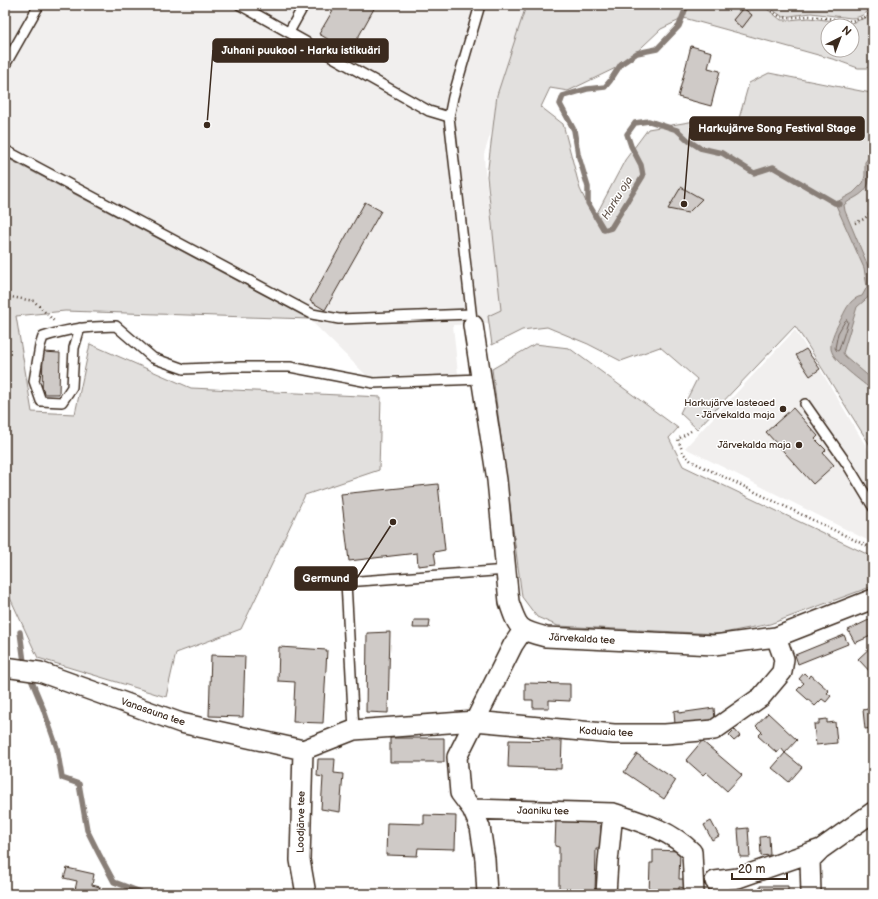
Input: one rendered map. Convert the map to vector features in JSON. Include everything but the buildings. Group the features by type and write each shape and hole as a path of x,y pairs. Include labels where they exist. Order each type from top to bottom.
{"street":[{"path":"472,320 497,480 509,602 514,618 523,630 513,645 457,757 460,793 472,809 480,827 485,859 487,894"},
{"name":"Järvekalda tee","path":"523,630 546,637 714,645 776,637 873,599"},
{"name":"Koduaia tee","path":"475,721 614,734 665,734 714,730 761,697 782,672 784,658 776,637"},
{"name":"Vanasauna tee","path":"5,667 40,672 182,723 302,750"},
{"path":"302,750 354,730 475,721"},
{"name":"Loodjärve tee","path":"302,750 300,860 306,894"},
{"name":"Jaaniku tee","path":"472,809 613,812 655,827 683,843 692,852 694,894"},
{"path":"606,894 613,812"},
{"path":"811,894 810,860 821,849 873,812"},
{"path":"715,881 738,878 821,849"}],"lane":[{"path":"5,65 39,5"},
{"path":"240,5 429,111 449,117"},
{"path":"289,32 304,5"},
{"path":"5,150 312,314 339,319 472,320 449,117 453,97 480,5"},
{"path":"80,328 74,348 72,387 62,402 41,401 34,381 43,337 63,330 80,328 116,326 153,358 184,369 290,367 373,383 481,379"},
{"path":"805,404 847,464 873,507"},
{"path":"354,730 346,582 506,570"}],"path":[{"path":"745,9 749,5"},
{"path":"766,5 782,18 815,16 851,21 865,17 873,10"},
{"path":"869,74 873,75"},
{"path":"854,223 864,219 873,211"},
{"path":"5,296 34,301 63,330"},
{"path":"692,431 678,439 683,453 691,461 873,549"}],"shaded area":[{"path":"5,5 532,5 484,154 504,323 453,325 458,374 367,376 309,319 5,157"},
{"path":"548,5 597,5 624,8 628,5 745,5 733,20 742,28 752,15 746,10 752,5 762,5 781,20 809,18 820,19 820,56 684,18 661,29 624,64 568,91 550,88 541,107 563,124 580,189 594,219 625,160 648,129 695,121 736,129 749,83 769,73 871,93 873,89 873,450 795,326 697,429 680,413 697,379 660,347 621,361 588,344 547,327 522,330 492,345 488,316 501,310 487,176 497,95 525,9"},
{"path":"768,5 873,5 873,8 863,15 854,18 811,13 783,17"},
{"path":"873,12 873,63 867,68 858,68 829,58 860,58 860,20"},
{"path":"5,157 309,319 65,311 16,316 32,412 75,414 90,344 191,388 381,397 379,470 305,495 241,629 176,653 166,697 38,658 5,587"},
{"name":"Harkujärve lasteaed - Järvekalda maja","path":"795,330 873,458 873,543 685,448"},
{"path":"535,344 569,348 678,428 669,438 683,466 873,557 873,586 770,624 718,634 558,626 537,617 522,597 492,369"}],"water":[{"path":"872,153 873,163 870,168 867,187 862,193 844,205 845,211 873,278 873,293 857,307 843,353 873,380 873,391 849,372 837,360 831,349 834,333 848,306 852,301 862,296 867,287 864,268 835,203 853,193 863,183 865,176 865,162"}],"waterway":[{"name":"Harku oja","path":"687,5 679,26 657,49 637,53 621,64 605,87 587,89 563,96 560,104 574,130 578,154 588,187 588,203 604,230 611,228 643,176 641,165 631,146 627,134 635,123 649,121 677,130 689,141 700,148 722,153 754,173 773,167 835,203 840,204"},
{"path":"20,632 24,662"},
{"path":"30,677 57,748 62,778 79,784 87,830 99,854 114,882 146,894"}],"place":[{"name":"Juhani puukool - Harku istikuäri","path":"207,125"},
{"name":"Harkujärve Song Festival Stage","path":"684,204"},
{"name":"Harkujärve lasteaed - Järvekalda maja","path":"783,409"},
{"name":"Järvekalda maja","path":"799,445"},
{"name":"Germund","path":"393,522"}]}
